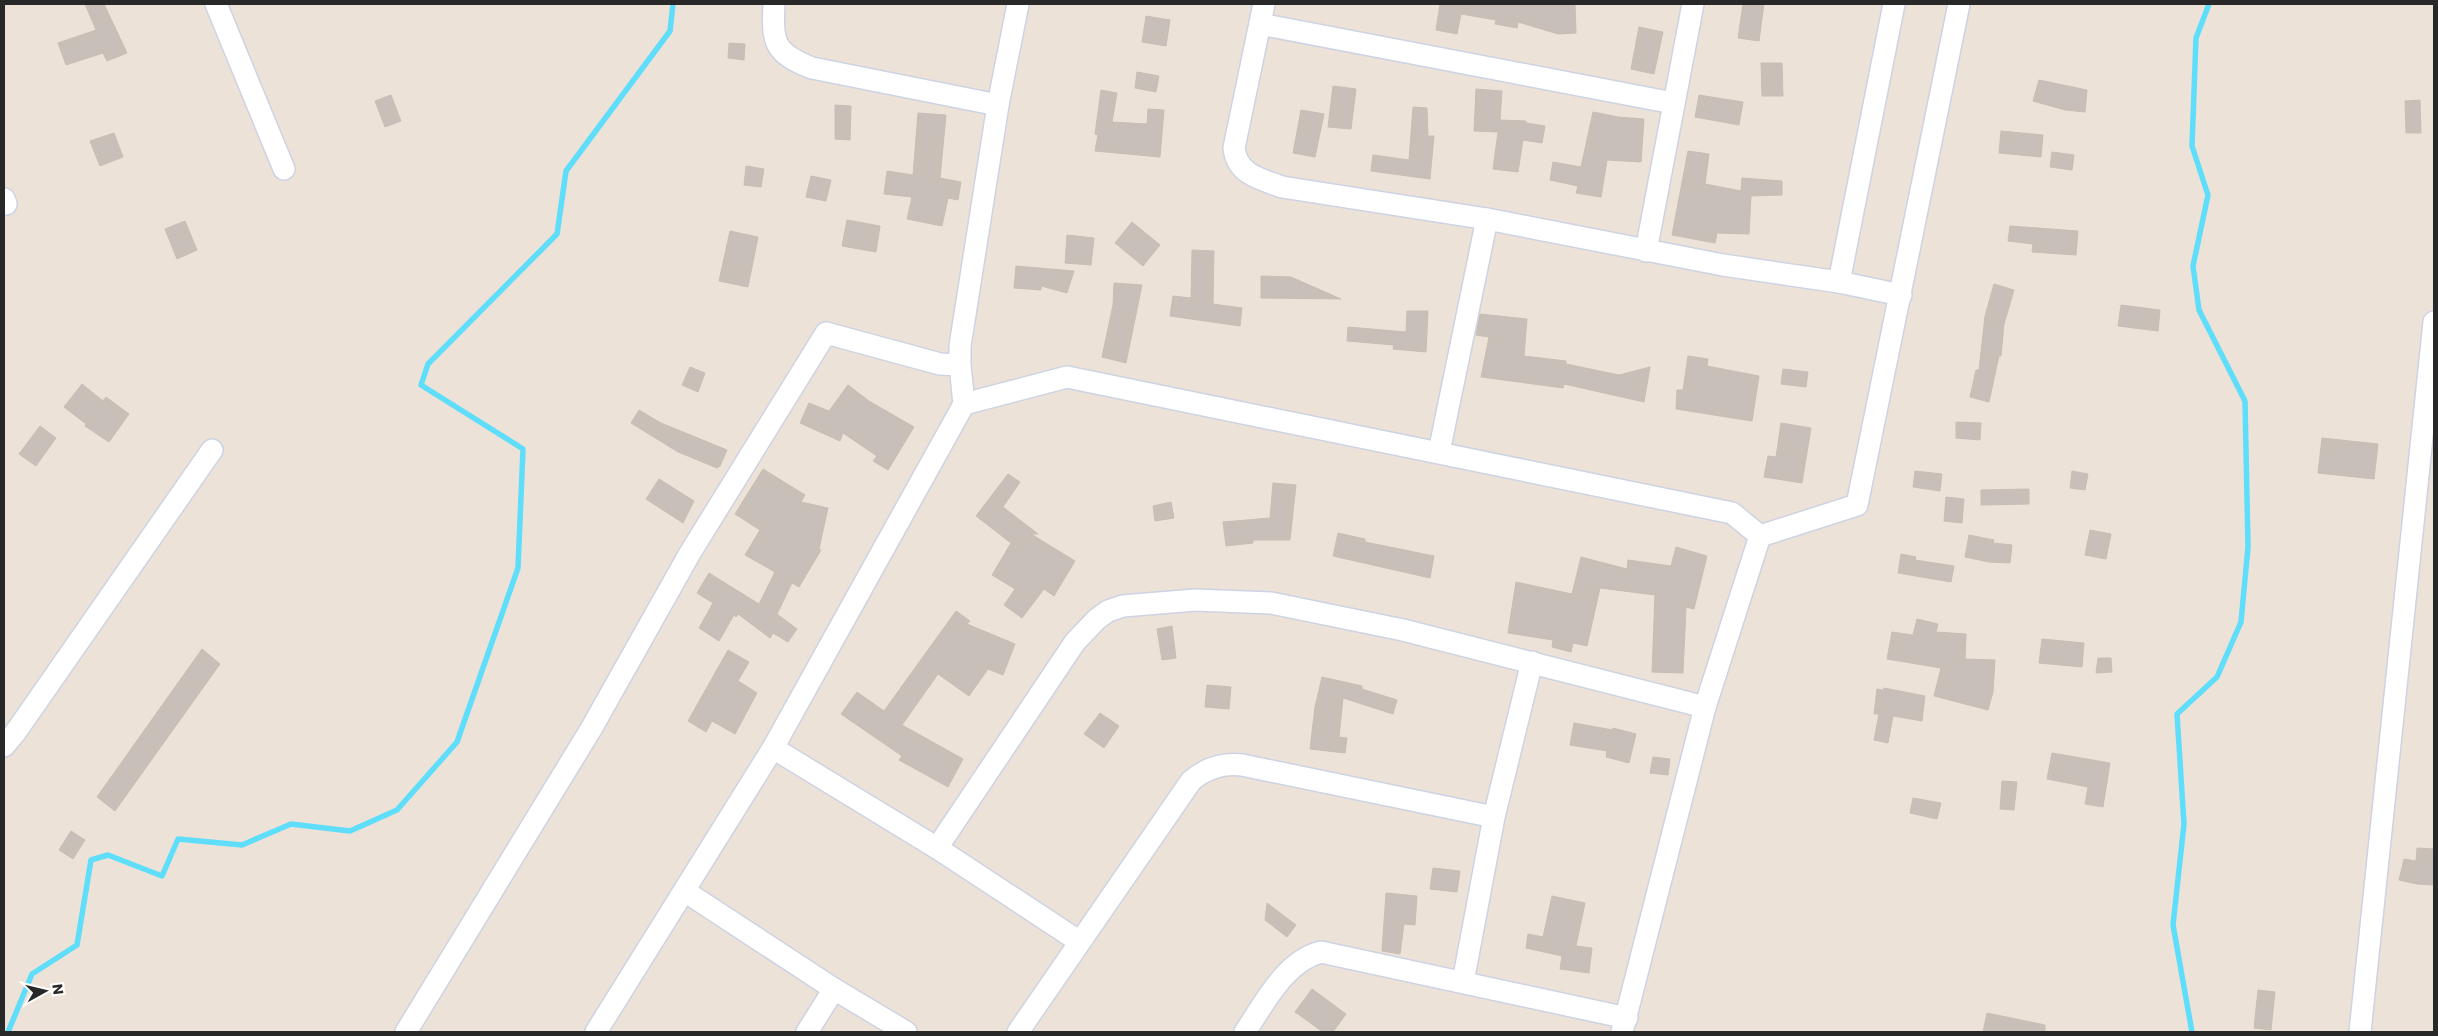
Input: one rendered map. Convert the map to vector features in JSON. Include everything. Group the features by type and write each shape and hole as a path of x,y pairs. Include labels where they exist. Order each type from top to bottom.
{"street":[{"path":"216,4 284,169"},
{"path":"774,4 774,36 780,48 791,60 812,68 998,104"},
{"path":"596,1032 686,892 773,748 964,404 960,365 964,318 998,104 1018,4"},
{"path":"1646,251 1693,4"},
{"path":"1839,282 1894,4"},
{"path":"1760,536 1857,505 1959,4"},
{"path":"1673,103 1262,14 1234,148 1237,161 1245,171 1282,187 1487,219 1646,251 1839,282 1901,295"},
{"path":"1439,452 1487,219"},
{"path":"2360,1032 2434,322"},
{"path":"406,1032 591,729 690,553 826,333 940,364 960,365"},
{"path":"964,404 1068,377 1732,513 1760,536"},
{"path":"4,746 15,733 212,450"},
{"path":"1245,1032 1277,984 1299,964 1321,952 1463,982 1625,1025 1705,708 1760,536"},
{"path":"938,848 1075,642 1097,619 1108,611 1123,606 1195,600 1271,603 1403,630 1705,708"},
{"path":"1463,982 1494,817 1532,662"},
{"path":"773,748 938,848 1080,942"},
{"path":"1018,1032 1191,781 1198,775 1217,766 1228,764 1242,765 1494,817"},
{"path":"686,892 834,989 906,1032"},
{"path":"807,1032 834,989"}],"building":[{"path":"85,4 104,4 127,53 107,61 103,53 66,65 58,43 96,30"},
{"path":"1440,4 1575,4 1576,33 1558,34 1518,22 1517,28 1495,24 1496,20 1461,14 1457,34 1436,30"},
{"path":"1743,4 1764,4 1759,41 1738,38"},
{"path":"1146,16 1170,20 1166,46 1142,42"},
{"path":"1639,27 1663,32 1654,74 1631,69"},
{"path":"729,43 745,44 744,60 728,58"},
{"path":"1761,63 1782,63 1783,96 1762,96"},
{"path":"1137,72 1159,76 1156,92 1135,88"},
{"path":"2039,80 2087,90 2085,112 2065,110 2033,101"},
{"path":"1333,86 1356,89 1351,129 1328,127"},
{"path":"1476,89 1502,91 1500,120 1526,121 1526,123 1545,126 1542,143 1523,140 1518,172 1493,169 1498,132 1474,131"},
{"path":"1101,90 1117,93 1112,122 1147,124 1148,109 1164,110 1160,157 1095,151 1098,135 1095,134"},
{"path":"391,95 401,121 385,127 375,101"},
{"path":"1699,95 1743,102 1739,125 1695,117"},
{"path":"2420,100 2421,133 2406,133 2405,101"},
{"path":"835,105 851,106 850,140 835,139"},
{"path":"1413,107 1427,108 1428,136 1434,136 1430,179 1371,171 1373,155 1409,160"},
{"path":"1301,110 1324,114 1315,157 1293,153"},
{"path":"1593,112 1618,117 1644,119 1641,162 1607,160 1601,197 1576,193 1578,186 1550,180 1553,162 1581,167"},
{"path":"918,113 946,115 940,178 961,182 958,200 948,198 942,226 907,219 912,197 884,194 887,171 913,175"},
{"path":"2001,131 2043,135 2041,157 1999,153"},
{"path":"114,133 123,157 100,166 90,141"},
{"path":"1688,151 1709,154 1705,184 1741,191 1742,178 1782,181 1782,195 1751,196 1749,234 1717,233 1715,243 1672,235"},
{"path":"2052,152 2074,155 2072,170 2050,167"},
{"path":"746,166 764,169 761,187 744,185"},
{"path":"811,176 831,180 826,201 806,197"},
{"path":"847,220 880,226 876,252 842,246"},
{"path":"185,221 197,250 177,259 165,229"},
{"path":"1132,222 1160,245 1143,266 1115,243"},
{"path":"2010,226 2078,231 2076,255 2032,252 2033,244 2008,241"},
{"path":"730,231 758,237 748,287 719,281"},
{"path":"1067,235 1094,238 1091,265 1065,263"},
{"path":"1192,250 1214,251 1213,304 1242,308 1240,326 1170,316 1173,296 1191,298"},
{"path":"1016,266 1074,271 1067,293 1041,286 1041,290 1014,288"},
{"path":"1261,276 1291,277 1341,299 1261,298"},
{"path":"1114,283 1142,285 1126,363 1102,357 1113,305"},
{"path":"1994,284 2014,290 2004,324 2001,356 1999,356 1989,402 1970,397 1976,370 1979,370 1985,316"},
{"path":"2121,305 2160,310 2158,331 2118,326"},
{"path":"1407,311 1428,311 1426,352 1393,349 1394,345 1347,341 1348,327 1406,332"},
{"path":"1480,314 1527,319 1524,356 1566,361 1566,364 1619,375 1650,367 1644,402 1564,384 1563,388 1481,377 1489,337 1476,335"},
{"path":"1688,356 1708,359 1707,366 1759,376 1752,421 1676,409 1677,390 1683,390"},
{"path":"690,367 705,373 698,392 682,385"},
{"path":"1783,369 1808,372 1806,387 1781,384"},
{"path":"82,384 103,401 106,397 129,414 109,442 85,426 86,424 64,407"},
{"path":"848,385 869,401 914,427 888,470 873,461 877,456 843,433 840,441 800,423 809,403 829,411"},
{"path":"639,410 661,423 727,450 720,466 717,468 678,452 631,423"},
{"path":"1956,422 1981,423 1980,440 1956,438"},
{"path":"1781,423 1811,428 1802,483 1764,477 1768,456 1776,457"},
{"path":"40,426 56,438 36,466 19,454"},
{"path":"2322,438 2378,444 2374,479 2318,473"},
{"path":"763,469 805,495 801,502 828,508 819,549 821,550 799,587 792,583 777,614 797,629 788,642 773,633 770,638 738,614 736,617 734,615 719,641 699,628 713,603 697,593 709,573 759,604 775,572 745,555 760,530 735,514"},
{"path":"1915,471 1942,474 1940,491 1913,487"},
{"path":"2072,471 2088,474 2085,490 2070,488"},
{"path":"1008,474 1020,482 1003,507 1038,534 1031,534 1075,561 1054,596 1044,589 1022,618 1004,605 1015,589 992,575 1011,543 976,516"},
{"path":"659,479 694,501 683,523 646,499"},
{"path":"1273,483 1296,485 1290,540 1253,540 1253,543 1226,546 1223,522 1270,518"},
{"path":"2029,489 2029,504 1981,505 1981,490"},
{"path":"1946,497 1964,499 1962,523 1944,521"},
{"path":"1171,502 1174,518 1155,521 1153,506"},
{"path":"2090,530 2111,534 2106,559 2085,555"},
{"path":"1338,533 1365,539 1365,542 1434,556 1430,578 1333,556"},
{"path":"1969,535 1994,540 1993,543 2012,545 2010,563 1989,562 1965,557"},
{"path":"1676,547 1707,556 1694,609 1686,607 1683,673 1652,672 1655,595 1600,588 1587,646 1573,643 1571,652 1552,647 1553,640 1508,633 1516,582 1572,594 1581,557 1627,569 1628,560 1671,566"},
{"path":"1901,554 1916,557 1915,560 1954,566 1951,582 1898,573"},
{"path":"956,611 970,621 967,624 1015,644 1003,675 988,669 969,696 938,674 902,725 963,759 948,787 899,760 902,756 841,714 857,692 884,711"},
{"path":"1917,619 1938,624 1936,632 1966,634 1965,659 1995,660 1993,692 1988,710 1934,696 1941,668 1887,659 1892,632 1913,635"},
{"path":"1172,626 1176,658 1162,660 1157,629"},
{"path":"2042,639 2084,643 2082,667 2039,663"},
{"path":"202,649 220,664 115,811 97,797"},
{"path":"728,650 749,662 738,681 757,693 735,734 712,721 706,732 688,721"},
{"path":"2098,658 2111,658 2112,672 2096,673"},
{"path":"1322,677 1362,686 1362,689 1397,700 1393,714 1343,698 1339,737 1347,738 1345,753 1310,749 1315,707"},
{"path":"1207,685 1231,687 1229,709 1205,707"},
{"path":"1884,688 1925,696 1922,721 1893,716 1888,743 1874,740 1879,714 1874,714 1877,689 1883,690"},
{"path":"1100,713 1119,726 1104,748 1084,734"},
{"path":"1574,723 1613,730 1613,728 1636,734 1629,763 1606,757 1607,751 1570,745"},
{"path":"2052,753 2110,763 2103,807 2085,804 2088,787 2047,779"},
{"path":"1653,757 1670,759 1668,775 1650,773"},
{"path":"2002,781 2017,782 2014,810 2000,809"},
{"path":"1913,798 1941,803 1937,819 1910,813"},
{"path":"71,831 85,840 73,859 59,850"},
{"path":"2417,848 2434,849 2434,885 2399,880 2404,859 2416,861"},
{"path":"1433,868 1460,871 1457,892 1430,889"},
{"path":"1386,893 1417,896 1415,925 1404,924 1400,954 1382,951"},
{"path":"1552,896 1585,903 1576,946 1592,948 1589,973 1560,969 1562,956 1526,948 1528,934 1543,937"},
{"path":"1267,903 1296,925 1287,937 1265,920"},
{"path":"1312,989 1346,1014 1333,1032 1323,1032 1295,1012"},
{"path":"2258,990 2275,992 2271,1030 2254,1028"},
{"path":"1987,1013 2045,1025 2045,1032 1983,1032"}],"waterway":[{"path":"8,1032 32,974 77,945 91,860 108,855 162,876 178,839 242,845 291,824 350,831 397,810 457,742 518,568 523,449 421,385 428,364 557,234 566,171 670,31 673,4"},
{"path":"2192,1032 2173,925 2184,824 2177,714 2217,677 2241,622 2248,547 2245,401 2199,310 2193,266 2208,195 2192,146 2196,38 2209,4"}]}
